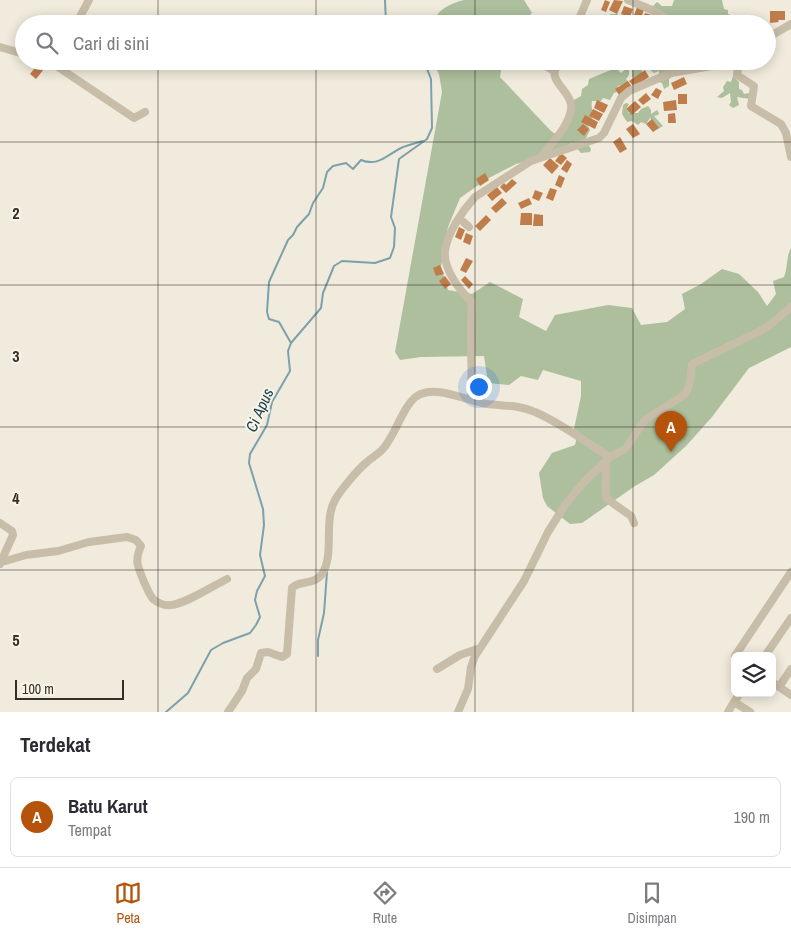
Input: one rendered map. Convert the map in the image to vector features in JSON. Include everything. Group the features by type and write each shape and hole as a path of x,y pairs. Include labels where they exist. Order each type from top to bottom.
{"street":[{"path":"80,15 88,0"},
{"path":"582,15 588,0"},
{"path":"628,0 661,15"},
{"path":"776,33 791,24"},
{"path":"0,47 15,51"},
{"path":"60,70 134,118 145,112"},
{"path":"470,399 472,378 470,326 472,302 452,276 445,255 446,244 459,218 475,197 531,161 599,138 604,133 621,98 629,91 671,73 689,70"},
{"path":"738,70 738,75 754,86 751,106 781,124 786,133 791,157"},
{"path":"541,157 567,122 571,108 571,102 566,92 556,80 554,71"},
{"path":"459,218 469,227"},
{"path":"458,712 468,689 473,661 480,648 524,581 548,532 565,505 583,483 608,460 625,449 646,420 688,391 692,364 758,332 791,307"},
{"path":"228,712 242,691 247,678 256,669 261,653 268,652 282,657 287,654 292,588 296,585 311,583 320,576 325,568 329,518 335,499 366,462 382,451 411,402 417,396 427,392 440,392 486,404 516,406 536,412 568,428 608,460"},
{"path":"608,460 606,499 631,516 634,523"},
{"path":"0,523 12,531 13,535 1,563"},
{"path":"1,563 26,555 58,551 89,542 127,537 136,540 141,546 136,556 136,563 148,592 153,599 162,604 172,605 227,579"},
{"path":"738,652 791,572"},
{"path":"768,652 791,618"},
{"path":"437,669 460,655 480,648"},
{"path":"791,670 776,684 791,694"},
{"path":"728,712 737,697"},
{"path":"734,702 750,712"}],"green space":[{"path":"464,0 524,0 532,13 530,15 437,15 453,3"},
{"path":"674,0 722,0 724,9 728,10 728,14 730,15 660,15 653,6 657,2 662,6 672,6"},
{"path":"437,70 501,70 500,77 557,135 574,100 581,96 582,89 588,85 589,79 611,70 618,70 621,73 625,70 629,70 629,75 626,79 629,83 618,86 617,92 614,93 610,100 603,98 601,101 592,101 593,115 587,124 590,130 585,140 591,149 590,152 581,153 570,143 575,148 516,164 487,179 460,198 448,227 441,267 448,290 472,294 490,282 523,299 519,317 546,331 555,315 608,305 632,308 641,325 667,322 685,309 682,294 701,284 722,269 739,274 758,292 767,306 776,294 773,281 784,277 791,248 791,347 749,368 712,417 686,446 654,475 582,523 570,524 547,506 543,498 539,473 552,453 575,445 577,436 574,429 581,396 581,381 543,370 538,380 521,376 509,385 488,383 484,356 421,357 400,360 395,352 442,92"},
{"path":"632,70 642,70 642,73 634,79"},
{"path":"650,70 682,70 669,79 669,86 664,89 662,83 658,82 659,71 654,73"},
{"path":"733,76 739,82 739,89 744,94 750,93 751,99 737,97 739,105 733,108 729,105 731,102 730,93 722,98 717,97 724,91 723,87 727,81 731,82"},
{"path":"629,104 626,109 629,113 638,113 641,109 648,106 651,114 657,110 658,115 654,116 663,126 658,129 650,118 646,124 641,122 638,125 632,121 627,122 622,114 623,105"}],"building":[{"path":"605,0 610,2 606,12 601,10"},
{"path":"614,0 623,1 617,14 609,10"},
{"path":"624,6 633,9 631,15 621,14"},
{"path":"637,7 644,10 642,15 634,15"},
{"path":"770,11 785,11 785,20 778,20 779,22 776,22 776,15 770,15"},
{"path":"33,70 43,70 36,79 30,74"},
{"path":"645,70 649,77 634,87 629,81"},
{"path":"684,77 687,84 674,90 671,83"},
{"path":"628,81 632,87 619,95 615,89"},
{"path":"656,88 662,91 658,99 651,95"},
{"path":"646,93 651,99 643,105 638,100"},
{"path":"678,94 687,94 687,104 678,104"},
{"path":"597,100 608,105 604,113 594,108"},
{"path":"676,100 677,110 664,111 663,102"},
{"path":"635,101 641,107 632,115 626,109"},
{"path":"593,109 603,114 599,121 589,116"},
{"path":"675,113 676,123 668,123 668,114"},
{"path":"585,115 598,122 595,129 581,122"},
{"path":"652,119 659,128 653,132 646,124"},
{"path":"583,124 589,129 584,136 577,130"},
{"path":"633,124 640,134 633,138 626,129"},
{"path":"620,137 627,149 620,153 613,142"},
{"path":"561,153 567,158 561,165 555,161"},
{"path":"550,158 559,166 552,174 543,165"},
{"path":"567,160 572,164 567,173 561,169"},
{"path":"485,173 489,180 480,186 476,179"},
{"path":"559,175 565,178 561,188 555,185"},
{"path":"512,179 517,183 506,193 500,187 504,183 506,185"},
{"path":"497,187 502,193 492,201 487,195"},
{"path":"550,188 557,190 553,201 546,198"},
{"path":"535,190 543,193 539,201 532,198"},
{"path":"502,198 507,203 496,213 491,208"},
{"path":"529,198 532,204 521,209 518,203"},
{"path":"521,213 532,213 532,225 520,225"},
{"path":"534,214 543,215 543,226 533,226"},
{"path":"486,215 491,220 480,231 475,226"},
{"path":"459,227 465,230 461,240 455,237"},
{"path":"466,233 473,236 470,245 463,242"},
{"path":"466,258 473,261 466,273 460,270"},
{"path":"440,265 444,274 436,276 433,268"},
{"path":"445,276 451,284 445,289 439,281"},
{"path":"465,276 473,284 469,289 461,280"}],"waterway":[{"name":"Ci Apus","path":"385,0 386,15"},
{"name":"Ci Apus","path":"166,712 188,693 211,650 223,643 250,633 260,617 255,600 257,591 265,576 260,555 264,525 263,509 249,463 250,454 267,425 272,402 290,371 288,351 291,343 321,308 323,293 334,266 342,261 375,263 390,258 394,247 395,228 391,217 399,159 427,139 432,128 431,79 428,70"},
{"path":"291,343 279,322 269,319 267,312 269,282 288,240 309,214 313,203 323,188 327,172 333,166 346,163 353,169 361,160 367,162 377,161 401,148 423,141"},
{"path":"318,656 318,640 324,613 327,572"}],"place":[{"name":"Batu Karut","path":"671,452"}]}
